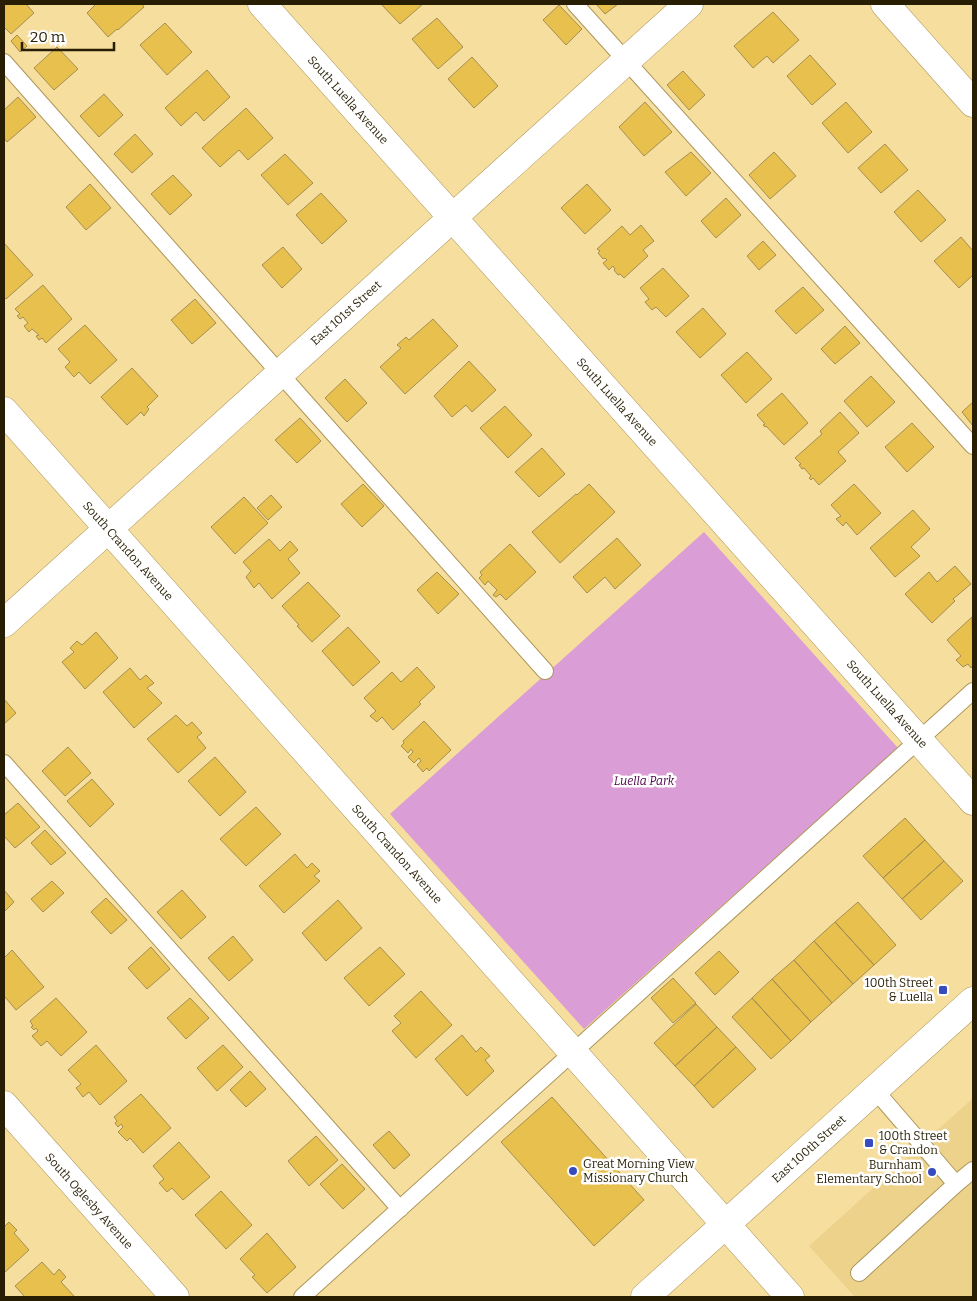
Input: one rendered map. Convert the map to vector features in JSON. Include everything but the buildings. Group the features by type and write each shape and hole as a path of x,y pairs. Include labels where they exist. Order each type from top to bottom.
{"street":[{"name":"South Luella Avenue","path":"262,4 973,801"},
{"name":"East 101st Street","path":"4,623 689,4"},
{"path":"885,4 973,103"},
{"name":"South Crandon Avenue","path":"4,411 790,1297"},
{"name":"East 100th Street","path":"645,1297 973,1001"},
{"name":"South Oglesby Avenue","path":"4,1105 175,1297"}],"lane":[{"path":"575,4 973,446"},
{"path":"4,62 545,671"},
{"path":"302,1297 973,690"},
{"path":"4,763 400,1209"},
{"path":"875,1090 956,1184"},
{"path":"859,1273 973,1170"}],"shaded area":[{"name":"Burnham Elementary School","path":"973,1098 973,1297 855,1297 809,1246"}],"green space":[{"name":"Luella Park","path":"704,532 898,748 584,1029 390,814"}],"place":[{"name":"100th Street & Luella","path":"943,990"},
{"name":"100th Street & Crandon","path":"869,1143"},
{"name":"Great Morning View Missionary Church","path":"573,1171"},
{"name":"Burnham Elementary School","path":"932,1172"}]}
